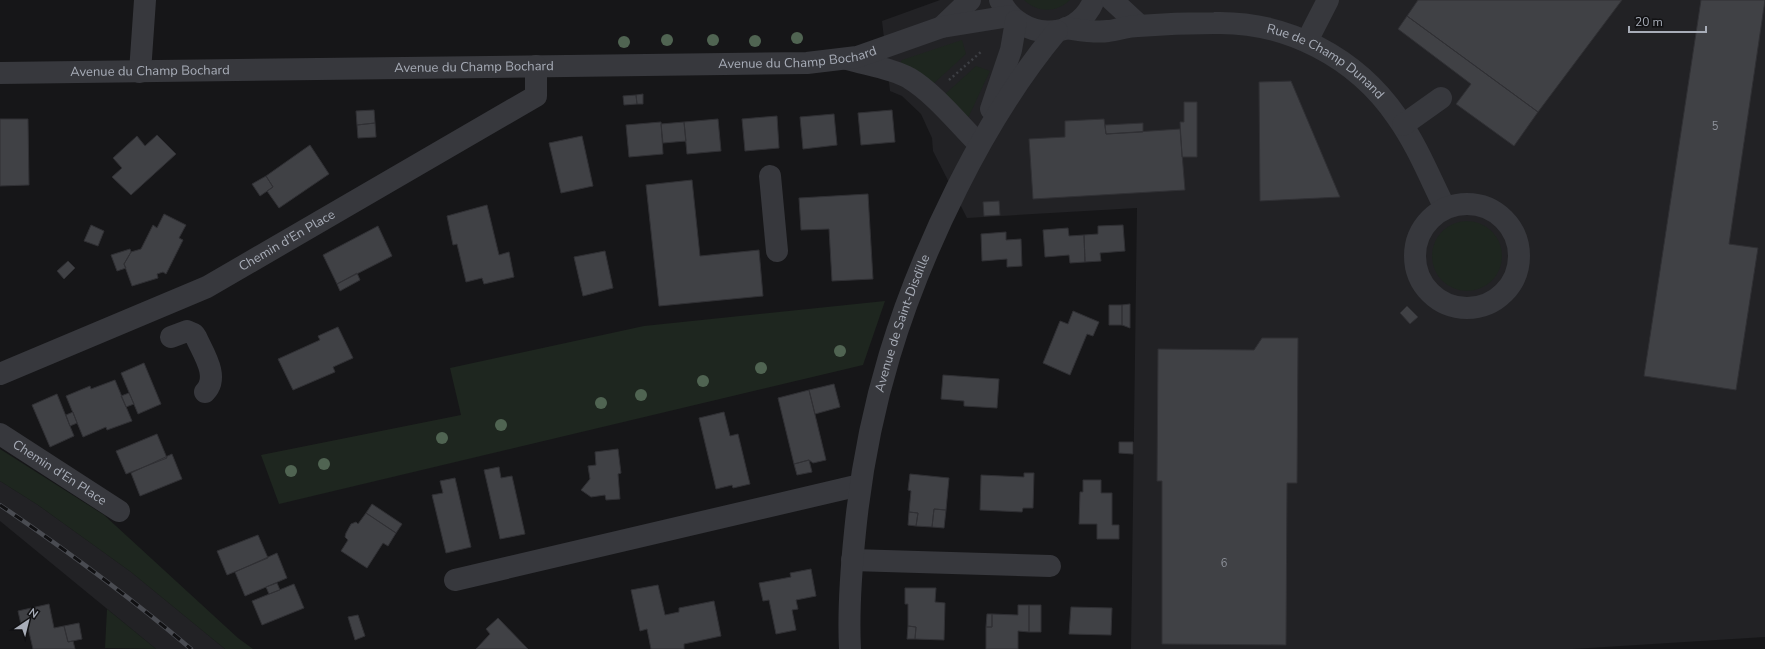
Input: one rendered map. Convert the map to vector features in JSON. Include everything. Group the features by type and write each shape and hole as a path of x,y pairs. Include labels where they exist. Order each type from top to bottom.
{"street":[{"path":"140,72 145,0"},
{"name":"Avenue du Champ Bochard","path":"942,27 970,0"},
{"name":"Avenue de Saint-Disdille","path":"850,649 849,619 852,560 860,484 876,402 898,325 937,228 979,144 1034,58 1061,29 1082,19 1094,0"},
{"path":"1112,0 1139,26"},
{"path":"1307,41 1328,0"},
{"path":"846,59 894,72 909,78 932,96 979,144 1008,62 1009,12"},
{"name":"Avenue du Champ Bochard","path":"0,73 807,63 857,57 942,27 1009,12"},
{"name":"Rue de Champ Dunand","path":"1009,12 1035,30 1061,29 1100,32 1139,26 1215,22 1240,24 1285,33 1307,41 1328,52 1366,81 1383,97 1403,125 1445,208"},
{"name":"Chemin d'En Place","path":"0,374 206,287 536,96 536,66"},
{"path":"1403,125 1441,98"},
{"path":"770,176 777,251"},
{"path":"1471,203 1483,206 1495,211 1513,230 1520,253 1515,277 1500,296 1490,303 1466,308 1454,306 1442,301 1432,294 1418,273 1415,260 1419,235 1425,224 1434,215 1445,208 1458,204 1471,203"},
{"path":"158,307 173,342 187,331 194,334 196,337 212,377 209,388 206,392"},
{"name":"Chemin d'En Place","path":"0,434 119,511"},
{"path":"455,580 860,484"},
{"path":"852,560 1050,566"}],"path":[{"path":"979,46 986,54"},
{"path":"943,86 982,51"}],"shaded area":[{"path":"940,0 1765,0 1765,637 1573,649 1131,649 1137,208 967,218 933,151 932,138 921,114 902,96 890,91 882,21"},
{"path":"1024,0 1070,0 1059,7 1047,10 1035,7"},
{"path":"962,40 966,54 932,85 900,63 902,60"},
{"path":"976,66 990,71 968,118 943,96"},
{"path":"1460,221 1474,221 1487,227 1496,236 1500,242 1502,256 1500,270 1492,281 1481,289 1474,291 1460,291 1453,289 1442,281 1434,270 1432,263 1432,249 1434,242 1442,231 1453,223"},
{"path":"885,301 863,365 279,504 261,455 461,415 450,368 644,326"},
{"path":"0,449 104,515 238,638 253,649 225,649 131,572 38,505 0,481"},
{"path":"0,481 38,505 131,572 225,649 156,649 0,521"},
{"path":"107,609 156,649 105,648"}],"building":[{"path":"1418,0 1622,0 1538,112 1407,16"},
{"path":"1701,0 1765,0 1729,244 1758,248 1736,390 1644,376"},
{"path":"1407,16 1538,112 1514,146 1456,104 1471,84 1398,29"},
{"path":"1291,81 1340,197 1260,201 1259,82"},
{"path":"643,94 643,104 637,104 636,95"},
{"path":"636,95 637,104 624,105 623,96"},
{"path":"1184,102 1197,102 1197,157 1182,157 1180,122 1184,122"},
{"path":"374,110 375,123 357,125 356,111"},
{"path":"892,110 895,142 861,145 858,113"},
{"path":"834,114 837,145 803,149 800,117"},
{"path":"777,116 779,148 745,151 742,119"},
{"path":"0,119 28,119 29,185 0,186"},
{"path":"718,119 721,151 687,154 684,122"},
{"path":"1104,119 1106,134 1180,129 1185,190 1033,199 1029,139 1065,137 1065,121"},
{"path":"661,122 663,154 629,157 626,125"},
{"path":"684,122 686,141 663,143 661,124"},
{"path":"375,123 376,137 358,138 357,125"},
{"path":"1143,123 1143,132 1106,134 1105,125"},
{"path":"157,135 176,154 131,195 112,177 122,168 113,158 137,136 145,146"},
{"path":"582,136 593,186 561,193 549,143"},
{"path":"310,145 329,174 279,208 267,191 273,187 266,176"},
{"path":"266,176 273,187 260,196 252,184"},
{"path":"692,180 700,256 759,250 763,296 659,306 646,185"},
{"path":"868,194 873,279 832,281 829,229 801,230 799,198"},
{"path":"999,201 1000,215 984,216 983,202"},
{"path":"487,205 499,255 509,252 514,277 484,284 482,278 466,282 457,244 453,245 447,216"},
{"path":"164,214 186,225 179,238 183,240 166,274 163,272 157,274 158,278 132,286 124,264 131,252 141,249 153,225 157,228"},
{"path":"91,225 104,231 98,246 84,241"},
{"path":"1123,225 1125,251 1100,253 1101,261 1085,262 1084,235 1098,234 1098,226"},
{"path":"378,226 392,256 337,284 323,255"},
{"path":"1068,228 1069,236 1084,235 1085,262 1070,263 1069,255 1045,257 1043,230"},
{"path":"1006,232 1006,240 1021,239 1022,266 1007,267 1007,259 982,261 981,234"},
{"path":"130,249 131,252 124,264 126,268 117,271 111,255"},
{"path":"605,251 613,288 583,296 574,257"},
{"path":"68,261 75,268 64,279 57,271"},
{"path":"357,273 360,280 340,291 337,284"},
{"path":"1130,304 1130,328 1122,325 1122,305"},
{"path":"1109,305 1122,305 1122,325 1109,325"},
{"path":"1407,306 1418,317 1410,324 1400,313"},
{"path":"1073,311 1099,322 1093,336 1087,334 1070,375 1043,363 1060,321 1068,324"},
{"path":"338,327 353,358 333,367 335,372 293,390 278,359 320,340 318,336"},
{"path":"1262,338 1298,338 1297,483 1287,483 1286,645 1162,644 1162,481 1157,481 1158,349 1254,350"},
{"path":"144,363 161,404 138,414 121,373"},
{"path":"943,375 999,379 997,408 964,406 964,401 941,399"},
{"path":"115,380 132,421 107,430 106,427 83,437 66,396 90,386 91,389"},
{"path":"834,384 840,407 815,414 809,390"},
{"path":"809,390 826,460 813,463 809,460 794,464 778,398"},
{"path":"129,393 134,404 126,407 121,396"},
{"path":"57,394 74,436 50,447 32,405"},
{"path":"73,412 77,423 70,426 66,415"},
{"path":"724,412 730,436 738,434 750,484 733,488 732,485 716,489 699,418"},
{"path":"157,434 167,458 126,474 116,451"},
{"path":"1119,442 1133,442 1133,454 1119,453"},
{"path":"618,449 621,473 618,474 620,499 606,500 605,495 591,497 581,490 590,479 588,466 596,465 595,452"},
{"path":"172,454 182,479 140,496 131,473"},
{"path":"809,460 812,472 797,475 794,464"},
{"path":"499,467 501,478 512,476 525,534 500,539 484,470"},
{"path":"1024,473 1034,473 1033,508 1023,508 1022,512 980,510 981,475 1024,477"},
{"path":"910,474 949,478 946,510 934,509 932,527 916,526 918,513 909,512 911,491 908,490"},
{"path":"455,478 471,547 446,553 432,495 443,493 440,481"},
{"path":"1083,480 1101,480 1101,493 1112,493 1112,525 1119,525 1119,539 1097,539 1097,524 1079,524 1080,492 1083,492"},
{"path":"372,504 402,524 396,533 366,513"},
{"path":"934,509 946,510 944,528 932,527"},
{"path":"909,512 918,513 916,526 908,525"},
{"path":"366,513 396,533 388,546 383,543 367,568 341,551 348,540 345,537 351,524 356,522 358,524"},
{"path":"258,535 268,558 227,575 217,551"},
{"path":"277,553 287,578 245,596 235,572"},
{"path":"811,569 816,596 796,600 798,609 792,610 796,630 776,634 769,600 763,601 759,583 791,577 790,573"},
{"path":"277,583 280,590 269,594 266,587"},
{"path":"294,584 304,608 262,625 252,601"},
{"path":"658,585 665,615 679,612 679,608 714,601 721,636 684,644 684,649 651,649 647,629 640,631 631,590"},
{"path":"905,588 936,588 935,602 945,603 944,640 915,639 916,627 908,626 908,604 905,604"},
{"path":"49,604 54,628 64,626 68,642 73,641 75,649 33,649 28,628 22,629 18,611"},
{"path":"1018,605 1029,605 1029,632 1018,631 1018,649 986,649 986,627 992,627 992,614 1018,615"},
{"path":"1029,605 1041,605 1041,632 1029,632"},
{"path":"1071,607 1112,608 1111,635 1069,634"},
{"path":"987,614 992,614 992,627 986,627"},
{"path":"358,615 365,636 355,640 348,617"},
{"path":"498,618 528,649 476,649 490,634 486,629"},
{"path":"79,623 82,639 68,642 64,626"},
{"path":"908,626 916,627 915,639 907,639"}],"railway":[{"path":"0,505 97,574 191,649"}]}
